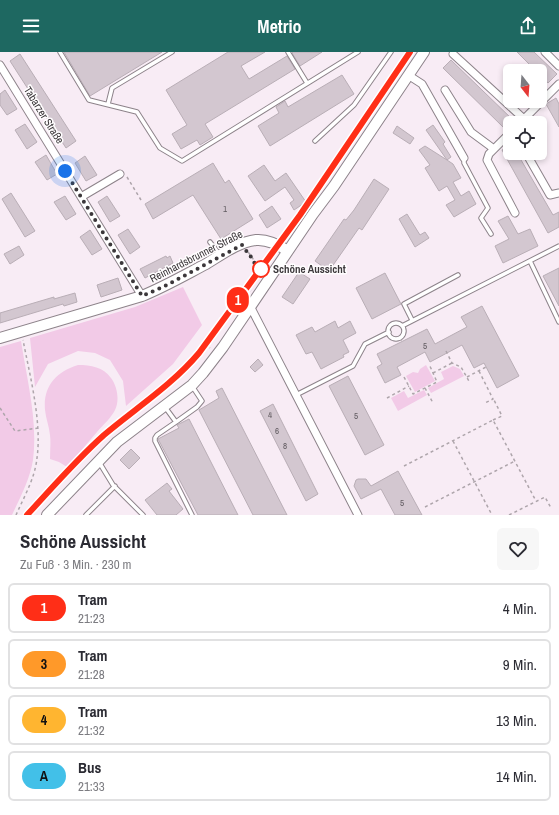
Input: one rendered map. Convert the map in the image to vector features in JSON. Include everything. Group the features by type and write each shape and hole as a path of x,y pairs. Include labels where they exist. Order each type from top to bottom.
{"main road":[{"path":"47,515 117,442 192,385 218,353 313,214 334,186 424,52"},
{"name":"Reinhardsbrunner Straße","path":"0,338 142,296 163,287 242,245 257,240 269,241 288,251"}],"street":[{"path":"545,52 559,66"},
{"path":"453,54 517,116"},
{"name":"Tabarzer Straße","path":"0,65 142,296"},
{"path":"408,75 422,84 464,158"},
{"path":"527,116 559,85"},
{"path":"445,90 471,132 494,150"},
{"path":"503,140 490,154 487,160 514,213"},
{"path":"530,160 550,195 559,193"},
{"path":"81,197 120,174"},
{"path":"250,306 358,515"}],"lane":[{"path":"60,52 89,100 137,112 160,148 182,161 358,52"},
{"path":"108,104 112,88 172,52"},
{"path":"288,52 307,83"},
{"path":"315,142 354,105 390,52"},
{"path":"464,158 464,163 488,208 481,218 491,234"},
{"path":"210,242 220,256"},
{"path":"402,326 559,246"},
{"path":"530,261 559,322"},
{"path":"412,320 404,304 458,275"},
{"path":"395,323 402,326 404,331 401,340 391,337 389,332 391,325 395,323"},
{"path":"296,395 353,366 365,344 389,332"},
{"path":"192,385 202,400 197,407 157,435 155,438 155,441 192,515"},
{"path":"164,406 176,422"},
{"path":"98,461 115,486 143,515"},
{"path":"86,515 115,486"}],"path":[{"path":"120,174 124,171 142,200"},
{"path":"242,245 251,256 256,268 254,274 244,286 257,296"},
{"path":"16,515 30,484 37,459 39,428 22,332"},
{"path":"208,346 203,342 209,335"},
{"path":"446,351 452,363 461,367 470,383"},
{"path":"433,373 452,363"},
{"path":"404,377 413,394 437,382 428,364"},
{"path":"467,377 486,367"},
{"path":"404,466 502,416 479,371"},
{"path":"386,398 409,386"},
{"path":"425,388 433,403"},
{"path":"485,403 493,399"},
{"path":"0,408 15,431 39,428"},
{"path":"493,420 536,501"},
{"path":"453,441 492,515"},
{"path":"425,507 515,461"},
{"path":"509,515 544,497 551,508"}],"shaded area":[{"path":"183,287 202,325 173,364 126,406 123,381 110,360 95,353 78,351 48,364 35,387 30,338 135,307"},
{"path":"21,341 33,415 33,460 27,481 12,515 0,515 0,347"},
{"path":"78,365 96,367 108,374 115,385 117,393 117,406 111,416 67,467 50,459 50,438 45,413 45,401 46,394 52,381 63,372"},
{"path":"426,365 435,381 415,392 406,376 413,372 418,373 420,369"},
{"path":"453,366 460,369 464,376 431,393 428,388 444,379 441,372"},
{"path":"424,390 427,395 398,411 391,398 404,391 408,398"}],"building":[{"path":"64,52 162,52 90,96"},
{"path":"228,52 265,52 241,66 249,79 287,56 295,69 205,124 213,137 200,145 197,140 181,149 172,134 187,125 166,90"},
{"path":"322,52 300,66 292,53"},
{"path":"517,52 534,52 547,64 529,64"},
{"path":"20,54 76,141 66,148 10,61"},
{"path":"451,60 509,116 503,116 503,127 443,68"},
{"path":"547,64 557,74 548,83 547,82"},
{"path":"342,75 354,94 270,146 258,126 279,113 276,107 285,101 288,107"},
{"path":"5,90 17,109 7,115 0,105 0,94"},
{"path":"556,98 559,104 559,127 547,106 547,103"},
{"path":"25,124 37,142 27,149 15,130"},
{"path":"433,125 445,142 443,144 451,157 447,160 426,130"},
{"path":"397,126 414,138 410,144 393,133"},
{"path":"425,146 453,164 461,178 453,182 461,196 469,191 476,204 454,217 446,205 455,200 447,186 439,191 425,168 430,165 419,150"},
{"path":"46,155 57,174 47,180 35,162"},
{"path":"85,156 97,175 86,181 75,163"},
{"path":"508,160 521,160 553,215 559,212 559,227 548,233"},
{"path":"213,163 225,183 229,180 253,219 221,239 193,195 153,219 145,204"},
{"path":"264,165 275,181 286,173 306,202 294,210 290,203 294,200 285,187 265,201 248,176"},
{"path":"374,179 389,189 362,230 359,228 329,271 315,261 344,219 346,220 354,210"},
{"path":"11,193 35,231 25,237 2,199"},
{"path":"65,196 76,214 66,220 54,202"},
{"path":"107,196 120,216 110,222 98,202"},
{"path":"272,206 281,219 267,228 259,215"},
{"path":"407,214 420,235 425,232 429,238 415,247 399,219"},
{"path":"508,216 518,234 530,229 538,246 503,263 495,246 509,239 498,221"},
{"path":"128,229 140,247 130,254 118,235"},
{"path":"90,230 102,249 92,255 80,237"},
{"path":"19,246 24,255 10,264 4,254"},
{"path":"166,256 167,258 170,256 173,263 145,278 140,269"},
{"path":"559,268 559,306 543,276"},
{"path":"299,272 310,279 293,304 282,297"},
{"path":"385,273 401,304 372,319 356,288"},
{"path":"118,278 122,290 101,297 97,285"},
{"path":"75,293 77,302 64,306 63,304 0,323 0,313 54,297 54,299"},
{"path":"482,306 519,376 497,388 484,363 474,368 462,345 430,362 425,352 397,367 401,375 385,383 377,367 382,364 377,354 427,329 435,344 467,327 461,317"},
{"path":"335,321 338,328 350,321 356,333 343,340 349,352 343,355 344,357 321,369 312,352 306,354 296,335 312,327 315,332"},
{"path":"258,359 263,365 255,372 250,367"},
{"path":"348,376 384,445 365,455 329,386"},
{"path":"222,388 287,515 253,515 199,410 219,398 216,391"},
{"path":"273,404 318,494 306,501 260,411"},
{"path":"189,419 238,515 198,515 158,439 179,428 177,425"},
{"path":"131,449 140,458 129,469 120,460"},
{"path":"398,471 422,515 395,515 381,489 361,499 354,486 356,480 366,479 371,486"},
{"path":"167,483 172,489 169,491 183,509 176,515 157,515 145,500"}],"tram line":[{"path":"27,515 83,453 190,364 307,205 410,52"},
{"name":"1","path":"27,515 84,453 114,426 163,388 190,364 300,215 410,52"}],"place":[{"name":"Schöne Aussicht","path":"261,269"}],"route":[{"path":"65,171 142,296 163,287 242,245 251,256 256,268 261,269"}]}
